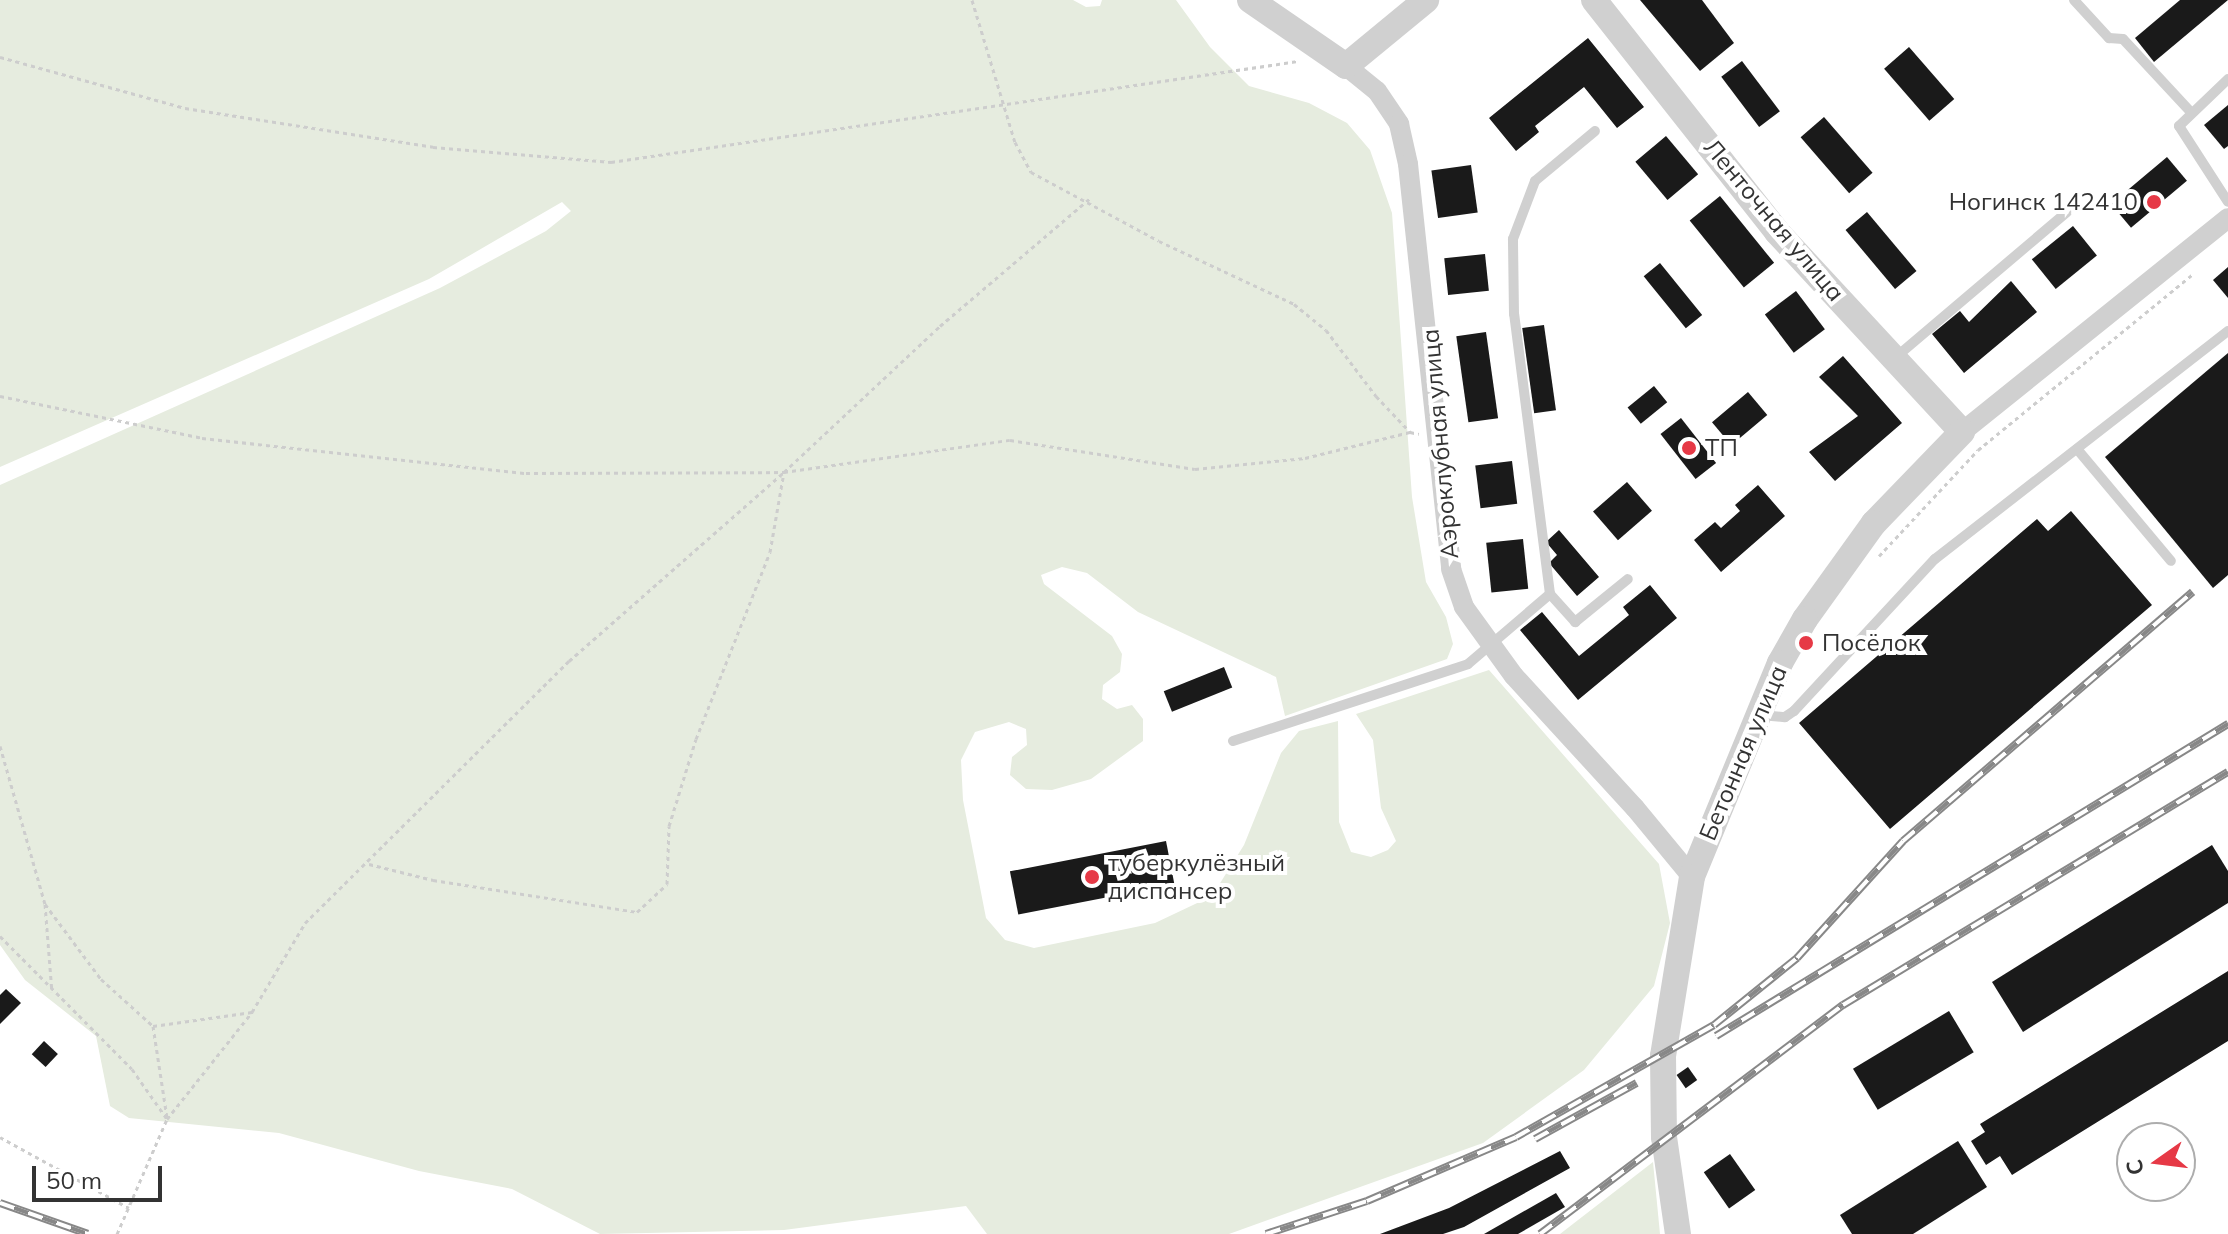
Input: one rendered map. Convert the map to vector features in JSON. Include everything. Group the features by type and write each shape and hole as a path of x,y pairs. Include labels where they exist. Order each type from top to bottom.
{"street":[{"name":"Аэроклубная улица","path":"1250,0 1377,91 1399,124 1430,332 1451,569 1464,607 1490,648 1692,877"},
{"path":"1340,62 1426,0"},
{"name":"Ленточная улица","path":"1594,0 1777,232 1962,432"},
{"name":"Бетонная улица","path":"1678,1234 1664,1137 1663,1056 1692,877 1780,663 1836,573 1874,523 1962,432 2228,218"}],"lane":[{"path":"2074,0 2109,38 2123,39 2190,111"},
{"path":"2228,79 2190,111 2179,126 2228,202"},
{"path":"1595,131 1535,181 1513,239 1514,314 1550,594 1575,622 1628,579"},
{"path":"1894,358 2067,212"},
{"path":"1758,714 1785,717 1794,711 1935,559 2228,331"},
{"path":"2077,449 2171,561"},
{"path":"1233,741 1468,664 1550,594"}],"path":[{"path":"972,0 1005,107 1031,172 1089,199 1159,241 1294,304 1326,330 1376,396 1410,432"},
{"path":"0,57 185,108 433,147 611,162 1340,62"},
{"path":"118,1233 167,1119 252,1012 305,923 368,864 569,661 784,472 940,326 1089,199"},
{"path":"1871,565 1978,450 2193,274"},
{"path":"0,396 202,438 526,473 784,472 1010,440 1195,469 1305,458 1410,432 1439,437"},
{"path":"368,864 433,880 637,912 667,884 669,826 696,739 770,552 784,472"},
{"path":"0,746 45,904 52,992"},
{"path":"45,904 101,979 153,1026 167,1119"},
{"path":"0,936 52,992 132,1069 167,1119"},
{"path":"153,1026 252,1012"},
{"path":"0,1137 129,1208"}],"shaded area":[{"path":"0,0 1073,0 1086,7 1100,6 1102,0 1176,0 1210,47 1249,86 1309,103 1347,123 1370,150 1392,213 1412,497 1426,582 1446,617 1453,644 1447,659 1285,716 1276,677 1138,612 1087,573 1062,567 1041,575 1044,584 1112,636 1122,654 1120,672 1103,685 1102,699 1117,709 1132,705 1143,719 1143,741 1091,779 1052,790 1026,789 1010,775 1012,757 1027,745 1026,729 1009,722 975,732 961,760 963,800 986,918 1005,940 1034,948 1155,923 1212,896 1244,845 1281,753 1299,731 1338,721 1339,822 1351,852 1371,857 1388,850 1396,841 1381,808 1373,740 1356,714 1489,670 1659,864 1670,923 1654,986 1584,1070 1483,1143 1229,1234 987,1234 966,1206 784,1230 600,1234 512,1189 419,1171 279,1133 129,1118 110,1106 96,1036 25,980 0,945 0,485 440,288 546,231 571,211 562,202 429,279 0,467"},
{"path":"1653,1162 1660,1234 1560,1234"}],"building":[{"path":"1640,0 1702,0 1734,43 1700,71"},
{"path":"2180,0 2228,0 2154,62 2135,38"},
{"path":"1588,38 1644,107 1617,128 1584,87 1535,126 1539,132 1516,151 1489,118"},
{"path":"1909,47 1954,99 1929,121 1884,69"},
{"path":"1742,61 1780,111 1759,127 1721,77"},
{"path":"2228,105 2228,146 2224,149 2204,125"},
{"path":"1824,117 1873,173 1849,193 1801,137"},
{"path":"1666,136 1698,174 1667,200 1635,162"},
{"path":"2167,157 2187,181 2131,228 2111,204"},
{"path":"1471,165 1478,213 1438,218 1431,171"},
{"path":"1720,196 1774,263 1744,287 1690,221"},
{"path":"1867,212 1916,271 1895,289 1846,230"},
{"path":"2073,226 2097,256 2056,289 2032,259"},
{"path":"1485,254 1489,291 1448,295 1444,258"},
{"path":"1660,263 1702,315 1686,328 1644,276"},
{"path":"2228,267 2228,298 2213,280"},
{"path":"2011,281 2037,312 1964,373 1932,334 1960,311 1969,322"},
{"path":"1796,291 1825,329 1794,353 1765,314"},
{"path":"1544,325 1556,410 1534,413 1522,328"},
{"path":"1486,332 1498,418 1468,422 1456,336"},
{"path":"2228,353 2228,575 2213,588 2105,457"},
{"path":"1843,356 1902,423 1835,481 1809,452 1858,416 1819,377"},
{"path":"1654,386 1667,402 1641,424 1628,407"},
{"path":"1748,392 1767,415 1731,445 1712,422"},
{"name":"ТП","path":"1681,418 1716,463 1696,479 1661,434"},
{"path":"1512,461 1517,504 1481,508 1475,466"},
{"path":"1627,482 1652,511 1618,540 1593,512"},
{"path":"1758,485 1785,516 1721,572 1694,540 1715,522 1721,528 1740,511 1735,505"},
{"path":"2071,511 2152,605 1890,829 1799,723 2037,519 2048,531"},
{"path":"1559,530 1599,577 1577,596 1549,563 1557,555 1546,542"},
{"path":"1523,539 1528,589 1491,593 1486,543"},
{"path":"1650,585 1677,618 1578,700 1520,630 1542,612 1579,656 1629,615 1623,607"},
{"path":"1224,667 1232,687 1172,712 1164,691"},
{"name":"туберкулёзный диспансер","path":"1166,841 1174,884 1018,915 1010,871"},
{"path":"2212,845 2228,871 2228,903 2023,1032 1992,982"},
{"path":"2228,971 2228,1041 2012,1175 2000,1156 1986,1165 1971,1141 1985,1132 1980,1124"},
{"path":"6,989 21,1003 0,1024 0,995"},
{"path":"1949,1011 1974,1052 1878,1110 1853,1069"},
{"path":"44,1041 58,1054 46,1067 32,1054"},
{"path":"1688,1067 1697,1080 1686,1088 1677,1075"},
{"path":"1958,1141 1987,1187 1913,1234 1852,1234 1840,1215"},
{"path":"1560,1151 1570,1168 1464,1227 1443,1234 1380,1234 1449,1208"},
{"path":"1730,1154 1755,1190 1729,1208 1704,1172"},
{"path":"1556,1193 1565,1207 1518,1234 1484,1234"}],"railway":[{"path":"1266,1234 1367,1201 1516,1137 1714,1025 1797,958 1903,841 2193,592"},
{"path":"1716,1036 2228,724"},
{"path":"1540,1234 1843,1005 2228,772"},
{"path":"1535,1139 1637,1083"},
{"path":"0,1203 88,1234"}],"place":[{"name":"Ногинск 142410","path":"2154,202"},
{"name":"ТП","path":"1689,448"},
{"name":"Посёлок","path":"1806,643"},
{"name":"туберкулёзный диспансер","path":"1092,877"}]}
